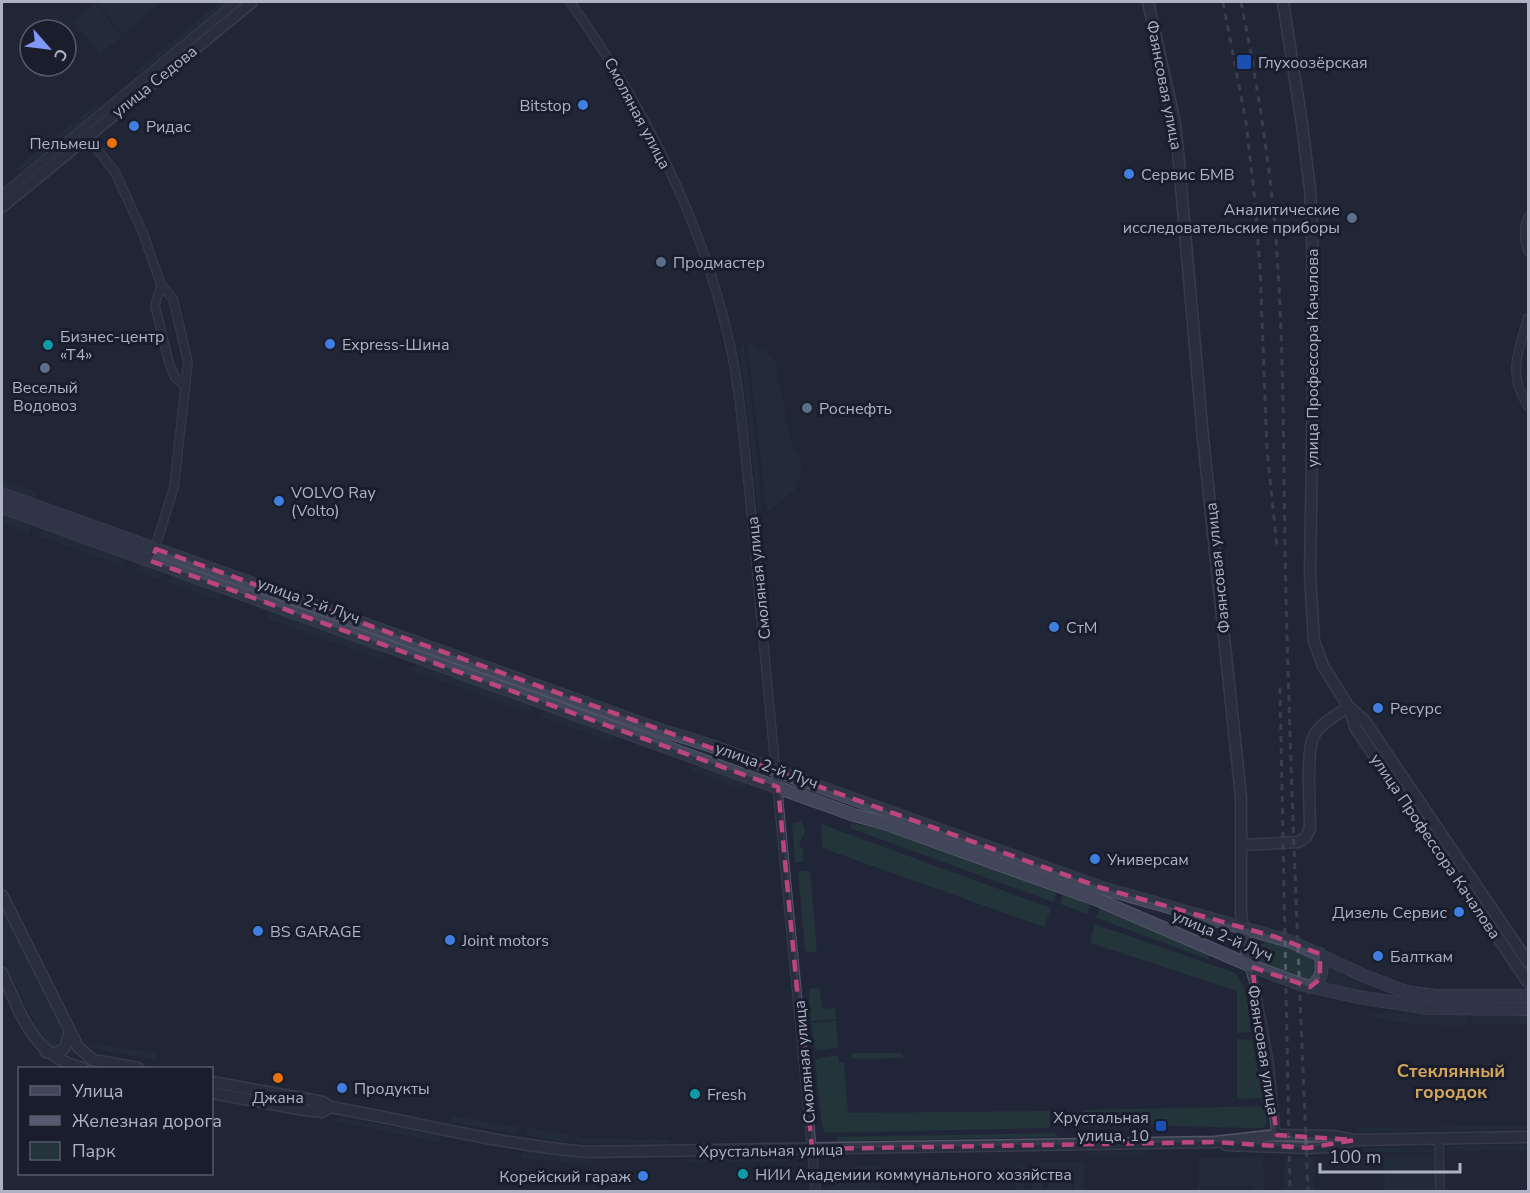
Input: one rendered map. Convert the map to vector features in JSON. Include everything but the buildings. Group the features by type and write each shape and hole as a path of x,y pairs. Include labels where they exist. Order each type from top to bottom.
{"main road":[{"name":"улица 2-й Луч","path":"2,494 153,555 778,787 1080,894 1249,965 1310,987 1358,998 1430,1008 1528,1009"},
{"name":"улица 2-й Луч","path":"2,507 153,555 655,729 758,762 1102,888 1284,939 1371,978 1415,994 1528,996"},
{"path":"1310,987 1320,979 1322,971 1320,954"}],"street":[{"name":"улица Седова","path":"2,207 236,2"},
{"name":"улица Седова","path":"2,195 252,2"},
{"name":"Смоляная улица","path":"570,2 616,69 663,159 693,228 722,311 733,360 740,402 816,1191"},
{"name":"Фаянсовая улица","path":"1148,2 1175,123 1203,438 1238,765 1242,845 1241,914 1269,1062 1276,1135"},
{"name":"улица Профессора Качалова","path":"1282,2 1302,124 1312,226 1314,326 1310,535 1314,640 1318,655 1348,707 1355,727 1528,982"},
{"path":"84,133 115,172 143,233 161,285 173,299 189,362 174,487 153,555"},
{"path":"1528,217 1525,243 1528,251"},
{"path":"161,285 155,306 169,363 175,377 185,386"},
{"path":"1528,318 1515,368 1518,388 1528,406"},
{"path":"1242,845 1298,842 1306,837 1310,828 1310,751 1313,737 1323,725 1348,707"},
{"name":"улица Профессора Качалова","path":"1348,707 1364,720 1528,962"},
{"path":"2,895 69,1032 85,1055 97,1061 132,1067"},
{"path":"2,973 30,1030 46,1052 68,1064 79,1067"},
{"path":"46,1052 58,1053 64,1050 67,1046 69,1032"},
{"name":"Хрустальная улица","path":"213,1082 323,1101 330,1107 570,1150 606,1152 1215,1142 1276,1135 1333,1136 1354,1140 1528,1137"},
{"name":"Хрустальная улица","path":"213,1093 304,1110 321,1112 330,1107"},
{"path":"1438,1138 1440,1191"},
{"name":"Хрустальная улица","path":"1215,1142 1232,1146 1308,1148 1333,1146 1354,1140"}],"highlighted area":[{"path":"156,549 1102,888 1276,937 1320,954 1320,979 1310,987 1252,967 1277,1135 1354,1140 1308,1148 1215,1142 812,1149 778,787 151,561"}],"green space":[{"path":"97,2 162,2 123,34"},
{"path":"220,2 228,2 138,75 135,72"},
{"path":"95,3 122,36 100,54 78,26 78,18"},
{"path":"99,102 98,108 22,171 16,169"},
{"path":"747,342 766,352 775,361 791,443 802,464 802,471 794,491 767,512"},
{"path":"743,344 750,388 762,512 758,507 740,350"},
{"path":"2,480 36,492 34,498 2,487"},
{"path":"2,514 31,524 29,533 2,523"},
{"path":"43,529 119,556 123,566 38,536"},
{"path":"142,564 164,572 161,580 132,570"},
{"path":"172,575 220,593 220,601 169,583"},
{"path":"270,610 384,652 382,660 266,618"},
{"path":"420,665 528,703 533,711 532,714 410,670"},
{"path":"551,711 615,734 612,742 540,716 540,714"},
{"path":"703,766 750,783 740,788 692,771 693,768"},
{"path":"802,820 805,831 799,845 803,850 803,861 795,863 792,824"},
{"path":"851,823 884,830 1057,892 1053,902 850,828"},
{"path":"821,824 1051,908 1044,927 822,848"},
{"path":"798,871 810,871 817,950 814,953 805,951"},
{"path":"1063,894 1090,904 1087,914 1060,904"},
{"path":"1100,908 1210,954 1208,959 1096,918"},
{"path":"2,909 61,1029 62,1040 58,1046 51,1046 39,1032 2,957"},
{"path":"1095,924 1235,973 1245,993 1251,1032 1237,1033 1237,991 1090,943"},
{"path":"1268,941 1311,957 1315,967 1312,977 1303,979 1261,963 1258,950"},
{"path":"1329,967 1360,984 1361,988 1358,990 1324,983"},
{"path":"820,988 822,1009 835,1008 836,1019 811,1021 809,989"},
{"path":"1370,1013 1466,1015 1468,1025 1405,1023 1381,1019"},
{"path":"1471,1015 1528,1016 1528,1024 1474,1025"},
{"path":"836,1021 838,1047 821,1050 815,1048 811,1023"},
{"path":"1237,1039 1252,1040 1263,1098 1237,1099"},
{"path":"88,1043 157,1053 156,1060 99,1050"},
{"path":"852,1053 900,1053 903,1058 852,1059"},
{"path":"838,1055 839,1063 844,1063 848,1113 1050,1111 1050,1128 825,1133 822,1125 815,1061 819,1058"},
{"path":"1265,1106 1267,1123 1264,1128 1164,1126 1163,1124 1083,1127 1083,1110"},
{"path":"451,1116 518,1127 517,1132 454,1123 450,1121"},
{"path":"341,1118 436,1135 440,1137 440,1142 334,1121"},
{"path":"1528,1126 1528,1129 1356,1132 1356,1128"},
{"path":"527,1128 568,1135 568,1138 562,1142 528,1136 526,1135"},
{"path":"1054,1133 1057,1137 837,1141 837,1137"},
{"path":"576,1137 669,1140 669,1143 581,1144 577,1142"},
{"path":"1528,1145 1528,1150 1442,1151 1448,1146"},
{"path":"1429,1147 1434,1152 1364,1152 1364,1148"},
{"path":"526,1151 591,1160 595,1164 521,1158"},
{"path":"1147,1151 1146,1155 1089,1156 1090,1152"},
{"path":"1263,1157 1264,1188 1262,1191 1255,1191 1253,1186 1201,1186 1201,1191 1198,1191 1198,1159"},
{"path":"1314,1157 1315,1191 1284,1191 1285,1158"},
{"path":"1384,1157 1435,1157 1435,1191 1383,1191 1385,1189"},
{"path":"788,1158 788,1162 687,1163 687,1159"},
{"path":"1084,1162 1084,1191 1075,1191 1074,1181 1058,1175 1050,1177 1041,1191 1032,1191 1032,1163"},
{"path":"1015,1163 1024,1164 1025,1191 1016,1191"},
{"path":"880,1166 881,1191 829,1191 827,1171 829,1168"},
{"path":"1056,1178 1069,1181 1072,1186 1071,1191 1046,1191 1049,1182"}],"railway":[{"path":"1223,2 1246,122 1254,192 1260,267 1267,450 1277,547"},
{"path":"1241,2 1265,142 1278,273 1290,746 1308,1192"},
{"path":"1280,688 1290,1192"}],"place":[{"name":"Глухоозёрская","path":"1244,62"},
{"name":"Bitstop","path":"583,105"},
{"name":"Ридас","path":"134,126"},
{"name":"Пельмеш","path":"112,143"},
{"name":"Сервис БМВ","path":"1129,174"},
{"name":"Аналитические исследовательские приборы","path":"1352,218"},
{"name":"Продмастер","path":"661,262"},
{"name":"Express-Шина","path":"330,344"},
{"name":"Бизнес-центр «Т4»","path":"48,345"},
{"name":"Веселый Водовоз","path":"45,368"},
{"name":"Роснефть","path":"807,408"},
{"name":"VOLVO Ray (Volto)","path":"279,501"},
{"name":"СтМ","path":"1054,627"},
{"name":"Ресурс","path":"1378,708"},
{"name":"Универсам","path":"1095,859"},
{"name":"Дизель Сервис","path":"1459,912"},
{"name":"BS GARAGE","path":"258,931"},
{"name":"Joint motors","path":"450,940"},
{"name":"Балткам","path":"1378,956"},
{"name":"Джана","path":"278,1078"},
{"name":"Продукты","path":"342,1088"},
{"name":"Fresh","path":"695,1094"},
{"name":"Хрустальная улица, 10","path":"1161,1126"},
{"name":"НИИ Академии коммунального хозяйства","path":"743,1174"},
{"name":"Корейский гараж","path":"643,1176"}],"district":[{"name":"Стеклянный городок","path":"1451,1081"}]}
